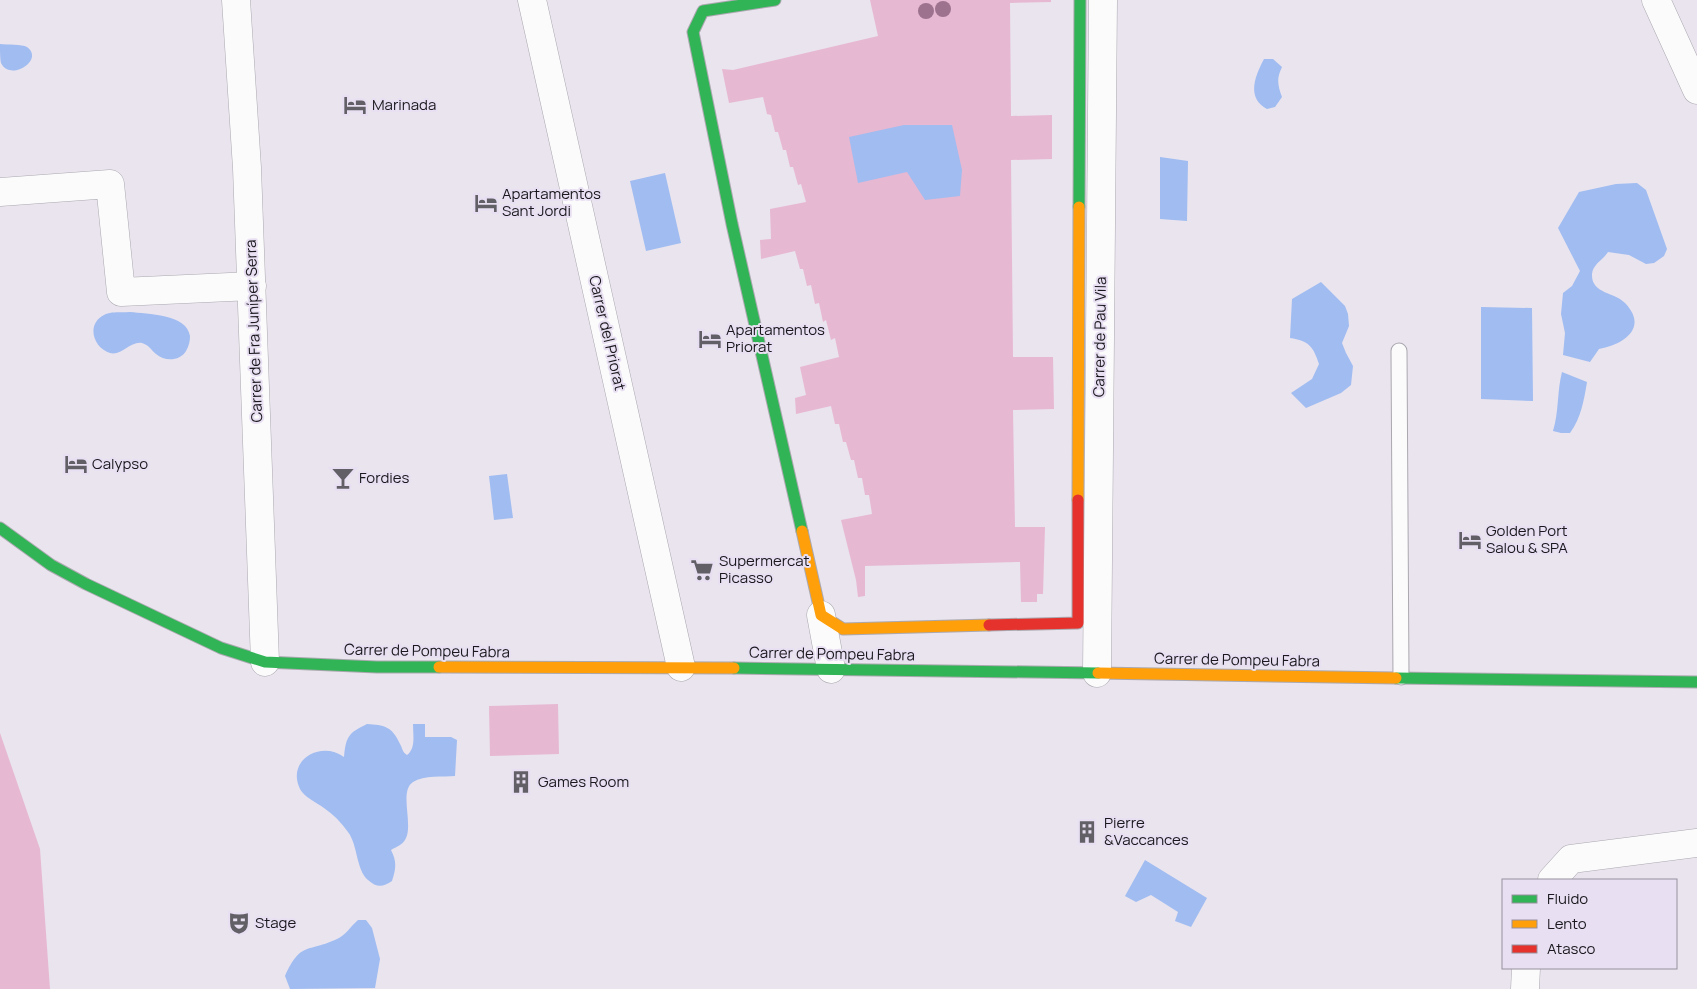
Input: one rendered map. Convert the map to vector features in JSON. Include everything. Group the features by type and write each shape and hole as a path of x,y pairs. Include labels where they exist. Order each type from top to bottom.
{"street":[{"name":"Carrer de Fra Juníper Serra","path":"236,0 248,168 266,662"},
{"name":"Carrer del Priorat","path":"532,0 681,667"},
{"path":"775,0 703,11 693,32 732,224 821,615 831,669"},
{"path":"1080,0 1078,623 1088,673"},
{"name":"Carrer de Pau Vila","path":"1088,673 1103,0"},
{"path":"1656,0 1697,90"},
{"path":"0,192 110,184 121,292 252,286"},
{"name":"Carrer de Pompeu Fabra","path":"0,528 51,565 86,584 220,648 266,662 377,667 681,667 1697,682"},
{"path":"821,615 843,629 1078,623"},
{"path":"1553,879 1571,859 1697,843"},
{"path":"1525,989 1526,969"}],"lane":[{"path":"1399,351 1401,677"}],"shaded area":[{"path":"870,0 1051,0 1051,2 1010,3 1011,116 1052,115 1052,159 1011,160 1013,357 1053,357 1054,409 1013,410 1015,527 1045,527 1043,594 1037,594 1037,602 1021,602 1020,562 865,566 865,596 858,597 856,580 841,520 872,514 869,495 865,495 862,478 858,478 854,460 851,460 846,442 843,442 839,424 835,424 831,406 796,414 795,398 806,395 800,367 839,357 835,338 831,340 826,320 823,322 819,303 815,304 811,285 807,286 803,269 800,269 795,251 761,259 760,240 771,239 770,209 806,202 801,184 798,185 793,167 790,167 786,150 783,150 778,132 775,132 771,115 767,114 763,97 729,103 722,69 733,70 878,36"},
{"path":"558,704 559,754 490,756 489,706"},
{"path":"0,733 40,849 50,989 0,989"}],"water":[{"path":"0,44 25,46 31,52 32,58 29,63 18,70 5,68 1,63"},
{"path":"1264,59 1273,59 1282,67 1278,82 1282,97 1275,107 1267,109 1260,104 1254,93 1255,79"},
{"path":"904,125 952,125 962,170 960,196 925,200 907,172 858,183 849,137"},
{"path":"1160,157 1188,161 1187,221 1160,219"},
{"path":"665,173 681,243 646,251 630,181"},
{"path":"1637,183 1646,190 1667,249 1664,256 1654,263 1646,264 1629,255 1608,252 1596,265 1592,274 1593,281 1599,289 1621,299 1625,303 1632,312 1634,327 1630,334 1617,344 1599,349 1590,362 1563,355 1565,333 1561,314 1563,293 1572,286 1580,271 1558,228 1579,192 1616,184"},
{"path":"1321,282 1345,306 1348,314 1349,326 1342,343 1353,366 1351,385 1341,393 1306,408 1291,393 1312,379 1319,364 1315,353 1309,345 1290,338 1292,299"},
{"path":"1481,307 1532,308 1533,401 1481,399"},
{"path":"130,312 165,316 182,323 190,336 186,351 180,357 168,359 160,357 142,343 134,344 114,353 104,350 99,346 94,336 95,324 98,319 107,314"},
{"path":"1562,372 1587,382 1579,415 1570,433 1553,431"},
{"path":"507,474 513,518 494,520 489,476"},
{"path":"367,724 383,726 391,730 403,752 407,755 413,745 413,724 425,724 425,737 451,737 457,740 455,776 423,778 409,786 406,800 408,832 402,844 391,850 395,865 392,881 380,886 371,883 364,876 354,844 345,828 331,813 304,794 300,789 297,779 298,769 302,762 316,752 335,752 344,757 349,736"},
{"path":"1145,860 1207,898 1191,927 1175,921 1178,912 1151,895 1136,902 1125,896"},
{"path":"358,920 366,920 372,928 380,959 375,988 290,989 285,976 296,957 306,950 340,938"}],"traffic: fast":[{"path":"775,0 703,11 693,32 732,224 802,531"},
{"path":"1079,207 1080,0"},
{"path":"0,528 51,565 86,584 221,648 265,662 377,667 439,667"},
{"path":"734,668 1098,673"},
{"path":"1396,678 1697,682"}],"traffic: slow":[{"path":"1078,500 1079,207"},
{"path":"802,531 821,615 843,629 989,625"},
{"path":"439,667 734,668"},
{"path":"1098,673 1396,678"}],"traffic: jam":[{"path":"989,625 1078,623 1078,500"}],"place":[{"name":"Marinada","path":"355,105"},
{"name":"Apartamentos Sant Jordi","path":"486,203"},
{"name":"Apartamentos Priorat","path":"710,339"},
{"name":"Calypso","path":"76,464"},
{"name":"Fordies","path":"343,478"},
{"name":"Golden Port Salou & SPA","path":"1470,540"},
{"name":"Supermercat Picasso","path":"702,570"},
{"name":"Games Room","path":"521,782"},
{"name":"Pierre &Vaccances","path":"1087,832"},
{"name":"Stage","path":"239,923"}]}
